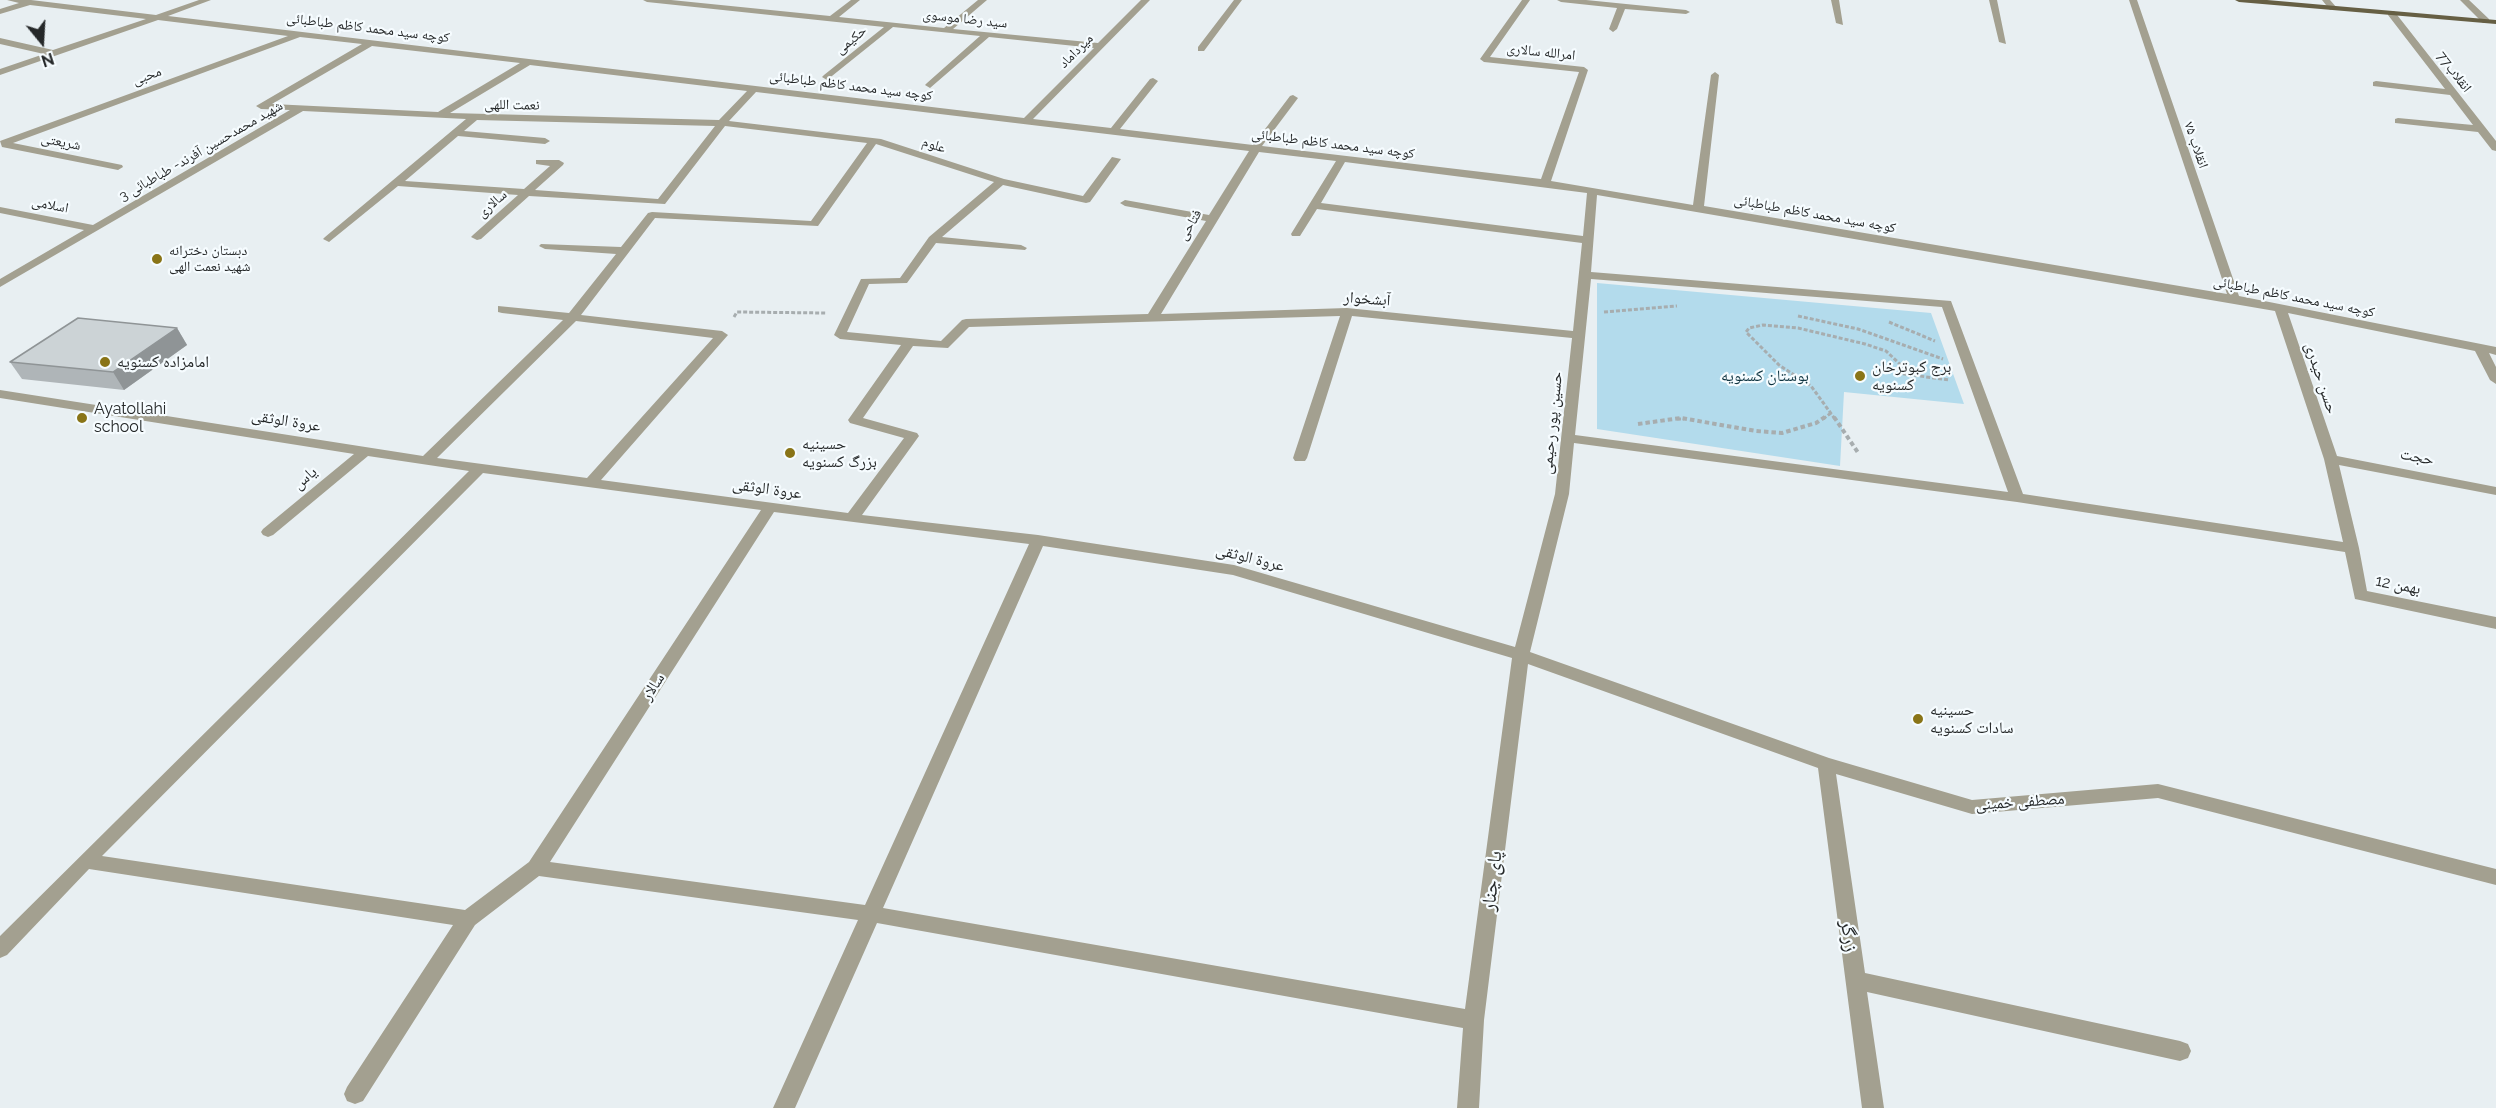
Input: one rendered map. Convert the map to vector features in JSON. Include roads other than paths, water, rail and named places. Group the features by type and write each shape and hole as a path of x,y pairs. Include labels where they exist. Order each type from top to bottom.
{"main road":[{"path":"2239,0 2496,22"}],"street":[{"name":"کوچه سید محمد کاظم طباطبائی","path":"11,0 1545,183 2280,307 2496,351"},
{"path":"0,72 207,0"},
{"name":"سید رضا موسوی","path":"647,0 1100,46"},
{"path":"721,8 734,0"},
{"path":"831,19 856,0"},
{"path":"946,30 983,0"},
{"name":"میرداماد","path":"1026,121 1146,0"},
{"path":"1200,49 1238,0"},
{"name":"امرالله سالاری","path":"1526,0 1484,59 1584,70 1545,183"},
{"path":"1561,0 1686,12"},
{"path":"1835,0 1840,23"},
{"path":"1993,0 2003,42"},
{"name":"انقلاب ۷۵","path":"2133,0 2234,299"},
{"path":"2326,0 2333,8"},
{"path":"2464,0 2486,21"},
{"path":"0,12 34,1"},
{"path":"1613,29 1622,6"},
{"name":"انقلاب77","path":"2391,13 2496,148"},
{"name":"حکیمی","path":"827,77 891,25"},
{"name":"محبی","path":"1,144 301,34"},
{"path":"930,85 987,34"},
{"path":"0,41 54,53"},
{"name":"شهید محمدحسین آفرند- طباطبائی 3","path":"301,108 261,106 372,42"},
{"path":"440,115 530,61"},
{"path":"1698,208 1715,75"},
{"path":"1114,131 1153,81"},
{"path":"2376,84 2452,92"},
{"path":"426,461 572,318 722,123 754,88"},
{"name":"فتاحی","path":"1152,318 1256,148 1293,98"},
{"name":"شهید محمدحسین آفرند- طباطبائی 3","path":"0,284 301,108"},
{"name":"نعمت اللهی","path":"301,108 475,117 722,123"},
{"path":"329,239 475,117"},
{"path":"2398,122 2481,129"},
{"name":"علوم","path":"722,123 881,142 1001,181 1086,200 1116,159"},
{"path":"456,134 545,141"},
{"path":"652,215 814,224 873,142"},
{"name":"شریعتی","path":"1,144 118,167"},
{"path":"1296,234 1343,158"},
{"name":"سالاری","path":"477,237 559,163 540,162"},
{"path":"852,518 912,436 855,420 910,342 840,335 865,281 903,281 933,239 1001,181"},
{"path":"396,183 661,202"},
{"name":"حسین پور رحیمی","path":"1521,655 1562,494 1582,315 1592,190"},
{"path":"1125,202 1211,219"},
{"path":"1314,205 1587,240"},
{"name":"اسلامی","path":"0,210 95,229"},
{"path":"933,239 1021,248"},
{"path":"545,246 624,250"},
{"path":"1584,275 1947,304 2017,498"},
{"name":"حسن حیدری","path":"2280,307 2331,459"},
{"path":"501,309 722,335 591,483"},
{"path":"1300,458 1347,312"},
{"name":"آبشخوار","path":"910,342 944,345 966,323 1347,312 1578,335"},
{"path":"2480,348 2496,380"},
{"name":"عروة الوثقی","path":"0,394 426,461 852,518 1038,540 1234,570 1521,655"},
{"path":"1567,438 2017,498 2352,548"},
{"name":"یاس","path":"268,532 365,452"},
{"name":"حجت","path":"2331,459 2496,491"},
{"name":"12 بهمن","path":"2331,459 2352,548 2360,595 2496,622"},
{"path":"0,949 85,861 480,468"},
{"name":"سالار","path":"536,868 770,507"},
{"path":"784,1108 1038,540"},
{"name":"مصطفی خمینی","path":"1521,655 1826,764 1972,807 2158,791 2496,877"},
{"name":"پای چنار","path":"1468,1108 1474,1020 1521,655"},
{"name":"زرگر","path":"1826,764 1873,1108"},
{"path":"85,861 468,919"},
{"path":"355,1094 468,919 536,868 872,914 1474,1020"},
{"path":"1855,980 2180,1051"}],"place":[{"name":"دبستان دخترانه شهید نعمت الهی","path":"157,259"},
{"name":"امامزاده کسنویه","path":"105,362"},
{"name":"برج کبوترخان کسنویه","path":"1860,376"},
{"name":"Ayatollahi school","path":"82,418"},
{"name":"حسینیه بزرگ کسنویه","path":"790,453"},
{"name":"حسینیه سادات کسنویه","path":"1918,719"}],"park label":[{"name":"بوستان کسنویه","path":"1765,376"}]}
